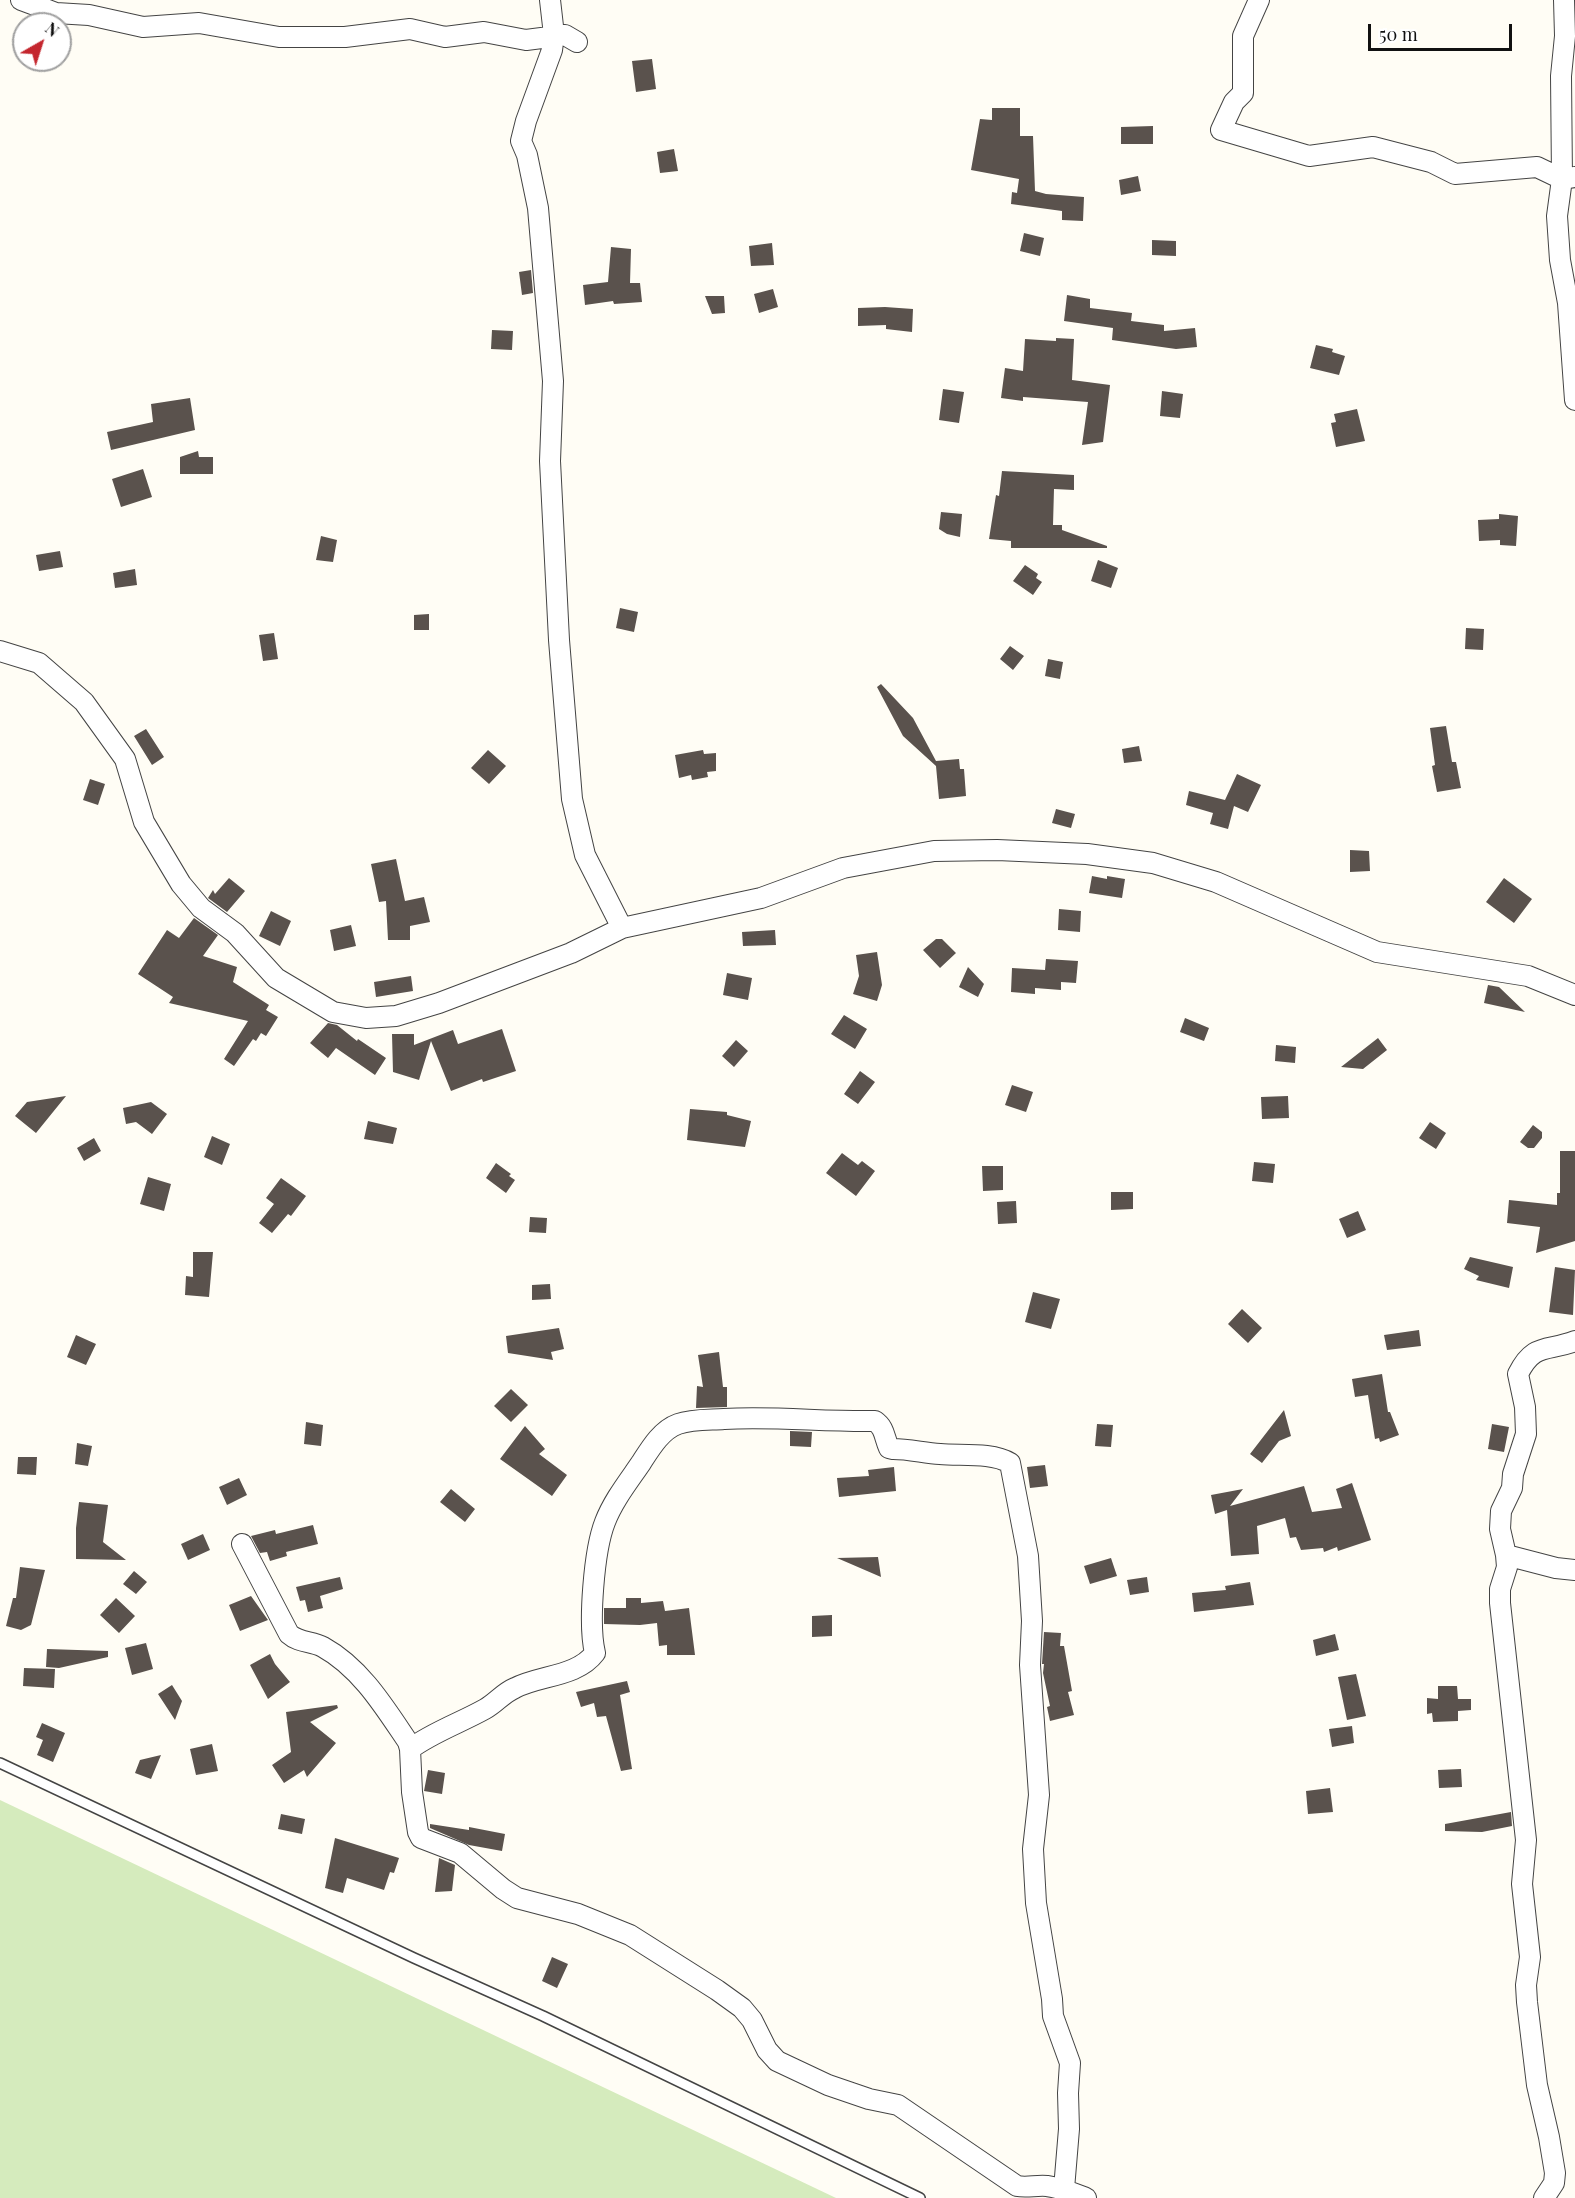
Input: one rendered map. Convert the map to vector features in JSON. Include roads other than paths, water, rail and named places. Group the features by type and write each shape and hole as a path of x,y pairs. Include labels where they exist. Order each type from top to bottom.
{"street":[{"path":"21,0 56,13 88,15 143,27 200,23 279,37 345,37 410,29 445,37 484,32 526,40 566,34 577,42"},
{"path":"550,0 554,35 552,50 521,141 527,155 538,208 553,381 551,472 559,640 572,799 585,855 622,928"},
{"path":"1259,0 1243,36 1243,93 1234,102 1221,130 1309,156 1372,147 1431,162 1455,174 1537,167 1568,178"},
{"path":"1565,1 1565,36 1561,76 1568,178 1557,216 1560,260 1569,303 1575,400"},
{"path":"0,651 39,663 84,702 125,759 144,822 181,884 201,908 235,933 276,978 333,1012 366,1018 396,1016 439,1003 571,953 622,928 760,898 843,868 934,851 998,850 1087,854 1153,863 1216,882 1377,952 1528,976 1575,995"},
{"path":"1544,2198 1554,2183 1555,2173 1537,2085 1527,2001 1526,1985 1530,1957 1522,1884 1526,1840 1500,1603 1500,1589 1507,1567 1500,1529 1501,1511 1512,1488 1513,1474 1526,1434 1525,1407 1518,1374 1529,1355 1541,1349 1575,1341"},
{"path":"410,1749 488,1708 514,1688 556,1676 589,1662 596,1653 592,1639 592,1601 600,1536 606,1519 649,1451 664,1433 677,1425 693,1421 779,1417 824,1422 875,1421 883,1428 887,1444 893,1449 971,1455 1005,1460 1010,1463 1028,1556 1032,1621 1030,1665 1040,1795 1033,1849 1036,1903 1053,2016 1070,2063 1069,2128 1064,2189"},
{"path":"242,1544 289,1634 302,1642 322,1646 344,1661 379,1699 410,1749 412,1792 421,1838 460,1853 517,1898 578,1914 630,1935 742,2008 752,2020 767,2050 777,2061 828,2085 868,2099 898,2105 1017,2186 1064,2189 1086,2198"},
{"path":"1506,1555 1556,1568 1575,1570"}],"lane":[{"path":"0,1763 403,1953 543,2016 920,2198"}]}
